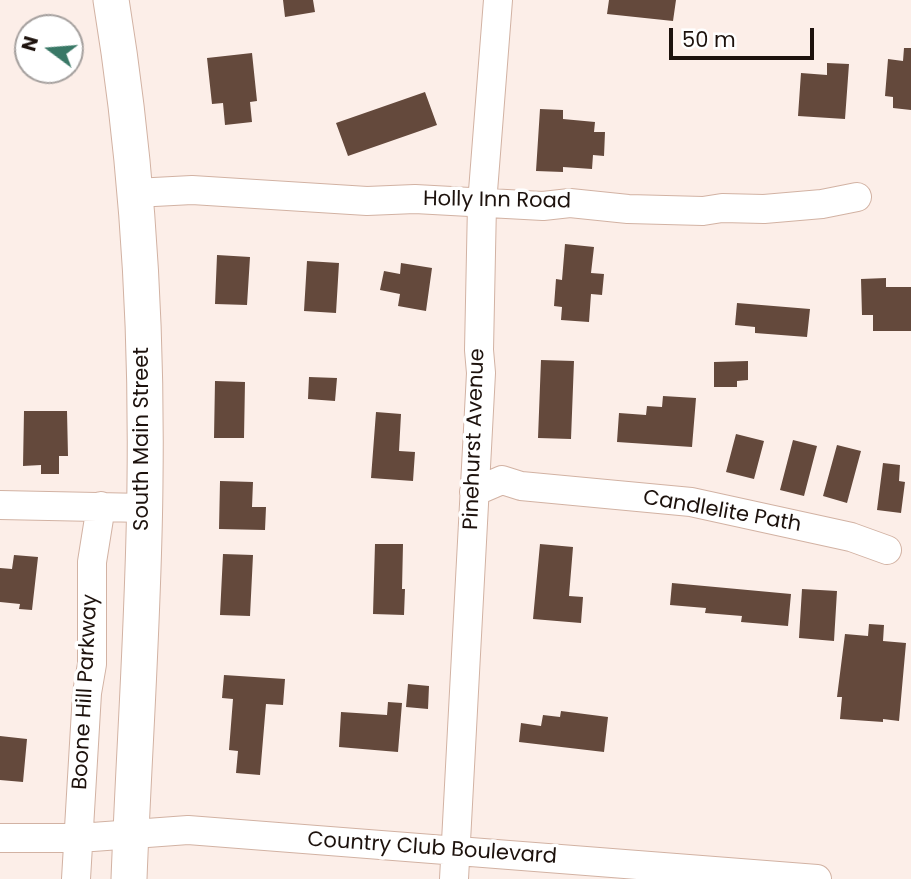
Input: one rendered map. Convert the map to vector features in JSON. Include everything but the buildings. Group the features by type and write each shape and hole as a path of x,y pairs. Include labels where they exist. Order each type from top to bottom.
{"main road":[{"name":"South Main Street","path":"111,0 126,95 142,310 145,508 129,879"}],"street":[{"name":"Pinehurst Avenue","path":"454,879 481,373 479,350 482,204 498,0"},
{"name":"Holly Inn Road","path":"135,193 192,190 367,201 415,199 543,206 570,203 628,209 703,211 822,204 857,197"},
{"name":"Candlelite Path","path":"474,492 502,480 521,486 691,502 851,537 887,550"},
{"path":"0,505 145,508"},
{"name":"Boone Hill Parkway","path":"76,879 87,693 92,664 92,562 101,506"},
{"name":"Country Club Boulevard","path":"0,838 79,838 188,830 817,879"}]}
